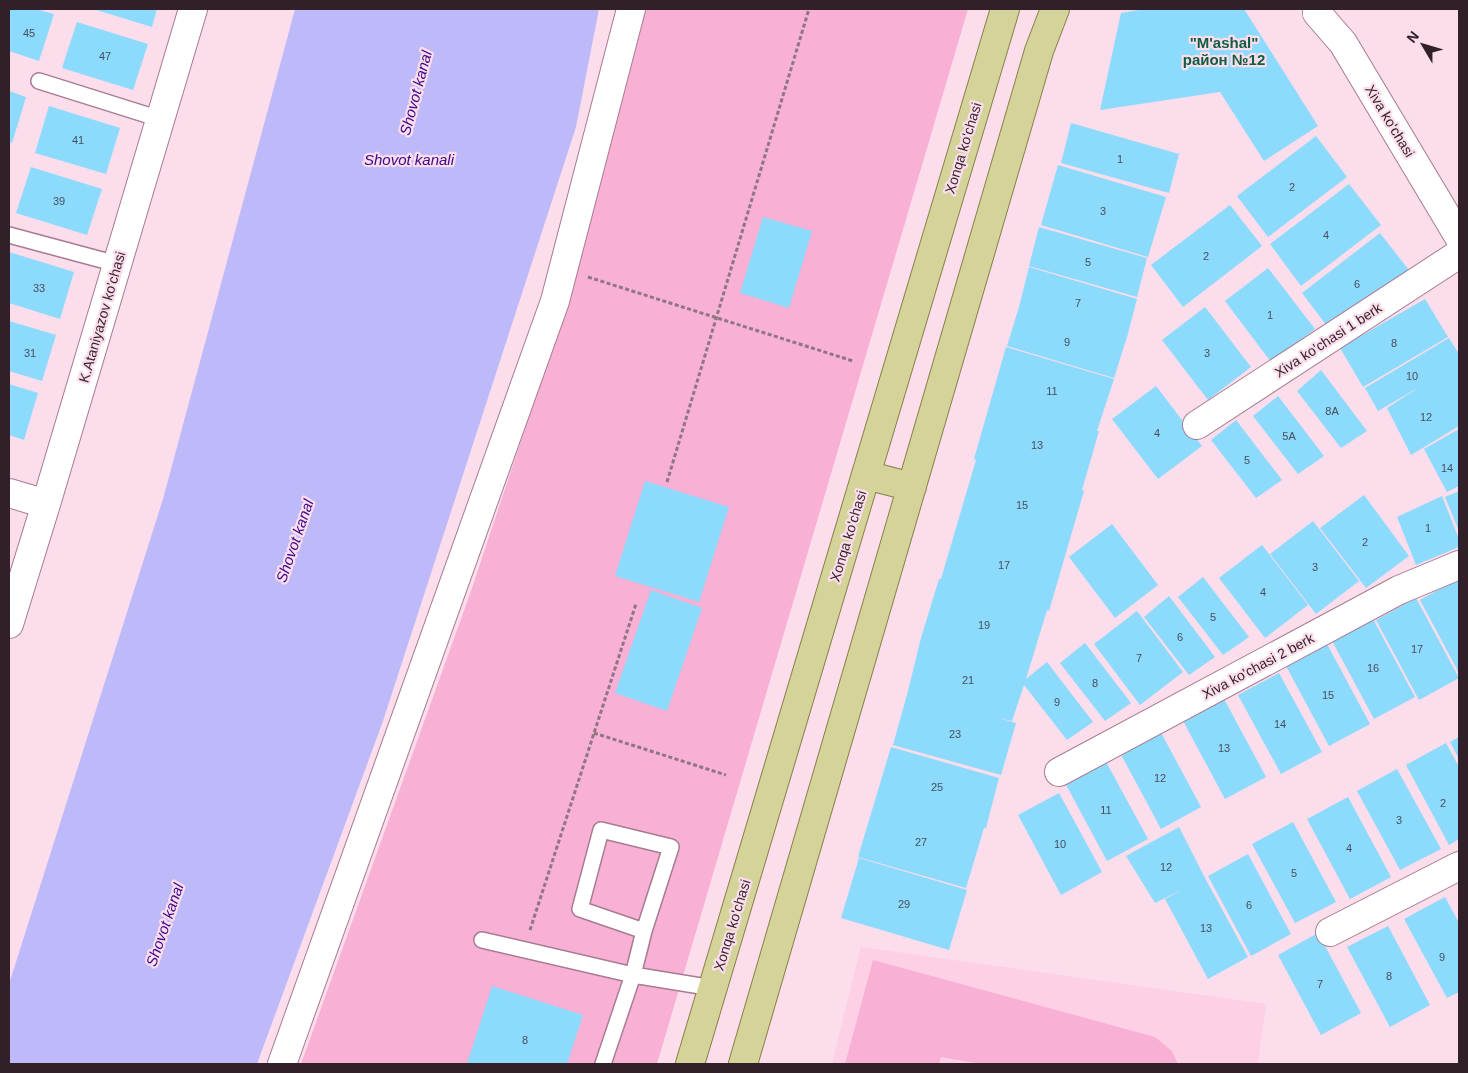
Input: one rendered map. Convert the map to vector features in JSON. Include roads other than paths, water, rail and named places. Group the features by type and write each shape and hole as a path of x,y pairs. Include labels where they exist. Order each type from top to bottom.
{"main road":[{"name":"Xonqa ko'chasi","path":"690,1064 1005,9"},
{"path":"743,1064 1040,51 1055,9"},
{"path":"866,475 912,488"}],"street":[{"name":"K.Ataniyazov ko'chasi","path":"9,624 193,9"},
{"path":"282,1064 555,301 631,9"},
{"name":"Xiva ko'chasi","path":"1317,10 1343,43 1459,237"},
{"name":"Xiva ko'chasi 1 berk","path":"1197,425 1459,254"},
{"path":"9,493 46,504"},
{"name":"Xiva ko'chasi 2 berk","path":"1059,772 1399,590 1459,565"},
{"path":"1330,932 1459,866"}],"lane":[{"path":"39,82 160,119"},
{"path":"9,235 117,264"},
{"path":"603,1064 633,975 644,931 671,847 601,830 580,909 644,931"},
{"path":"482,940 633,975 713,988"}],"water":[{"name":"Shovot kanali","path":"295,9 599,9 576,127 383,721 257,1064 9,1064 9,984 163,499"}],"district":[{"name":"\"M'ashal\" район №12","path":"1224,52"}],"water label":[{"name":"Shovot kanal","path":"416,93"},
{"name":"Shovot kanal","path":"295,541"},
{"name":"Shovot kanal","path":"165,925"}]}
